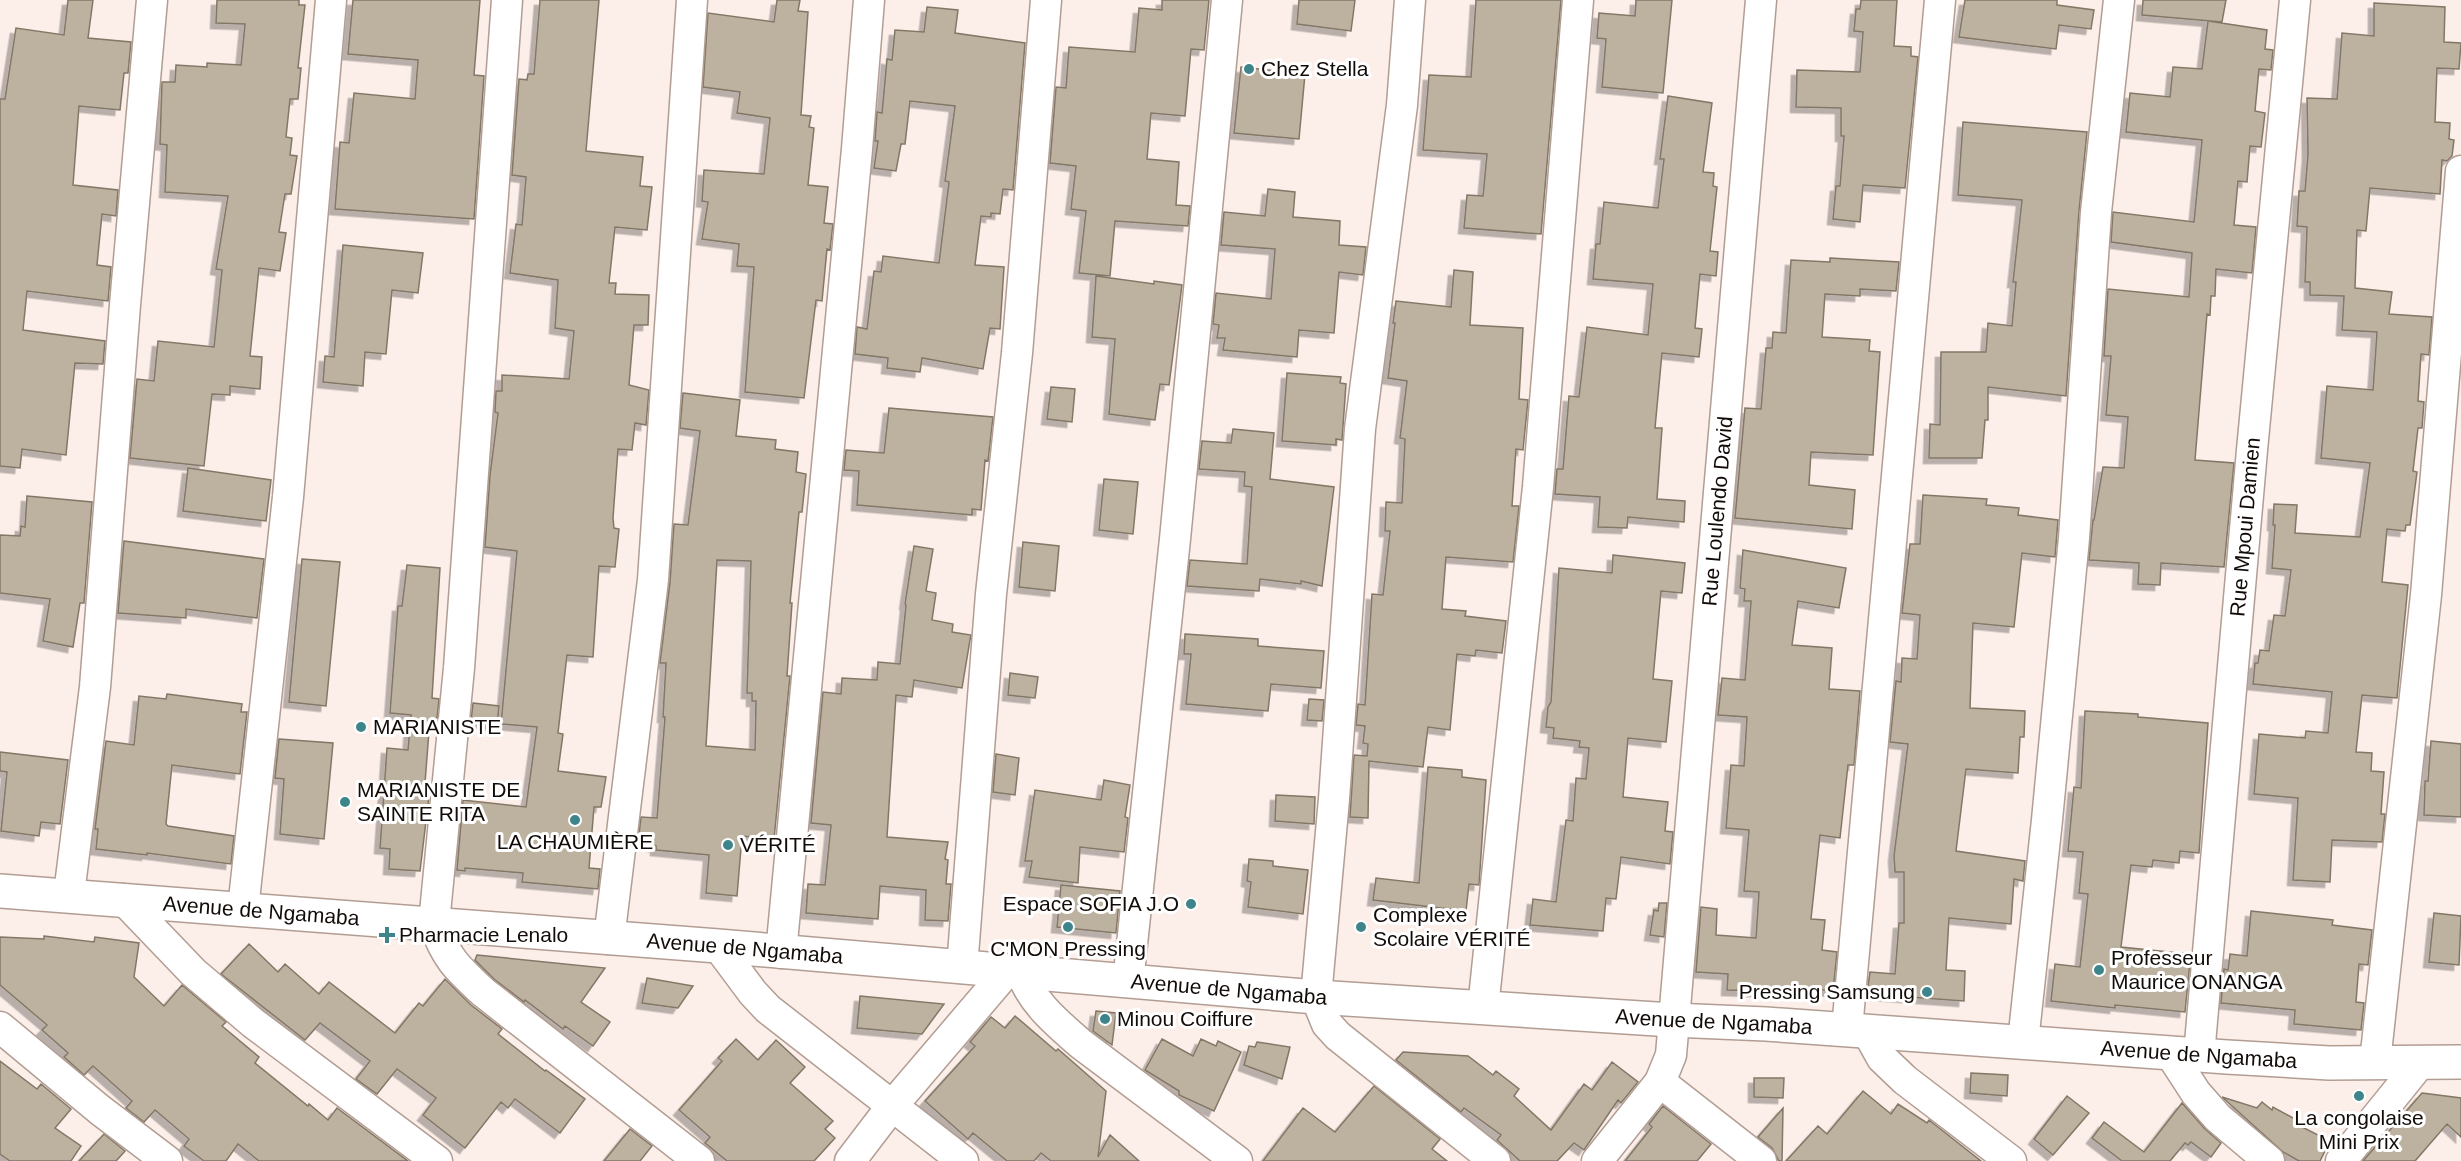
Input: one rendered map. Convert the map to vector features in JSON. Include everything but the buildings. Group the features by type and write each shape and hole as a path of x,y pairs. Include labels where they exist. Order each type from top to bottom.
{"main road":[{"name":"Avenue de Ngamaba","path":"0,891 69,894 434,923 1316,997 1857,1030 2329,1063 2460,1064"}],"street":[{"path":"69,894 95,687 152,0"},
{"path":"243,909 288,497 331,0"},
{"path":"507,0 459,668 434,923 442,946 454,965 483,992 699,1161"},
{"path":"609,939 653,580 692,0"},
{"path":"781,952 856,161 869,0"},
{"path":"962,968 990,606 1017,353 1046,0"},
{"path":"1128,982 1181,480 1227,0"},
{"path":"1410,0 1402,105 1360,429 1334,799 1316,997 1327,1024 1338,1036 1495,1161"},
{"path":"1484,1008 1538,487 1578,0"},
{"name":"Rue Loulendo David","path":"1597,1161 1660,1082 1671,1055 1672,1020 1761,0"},
{"path":"1940,0 1857,1030 1905,1080 2011,1161"},
{"path":"2023,1042 2074,538 2096,212 2119,0"},
{"name":"Rue Mpoui Damien","path":"2185,1054 2253,438 2295,0"},
{"path":"2375,1062 2426,595 2461,171"},
{"path":"123,899 193,972 254,1023 436,1161"},
{"path":"718,946 753,993 768,1009 963,1161"},
{"path":"850,1161 892,1106 1014,971 1057,1023 1081,1044 1237,1161"},
{"path":"0,1027 100,1110 167,1161"},
{"path":"2185,1054 2196,1093 2218,1118 2269,1161"},
{"path":"2341,1161 2421,1062"},
{"path":"1660,1082 1761,1161"}],"place":[{"name":"Chez Stella","path":"1249,69"},
{"name":"MARIANISTE","path":"361,727"},
{"name":"MARIANISTE DE SAINTE RITA","path":"345,802"},
{"name":"LA CHAUMIÈRE","path":"575,820"},
{"name":"VÉRITÉ","path":"728,845"},
{"name":"Espace SOFIA J.O","path":"1191,904"},
{"name":"C'MON Pressing","path":"1068,927"},
{"name":"Complexe Scolaire VÉRITÉ","path":"1361,927"},
{"name":"Pharmacie Lenalo","path":"387,935"},
{"name":"Professeur Maurice ONANGA","path":"2099,970"},
{"name":"Pressing Samsung","path":"1927,992"},
{"name":"Minou Coiffure","path":"1105,1019"},
{"name":"La congolaise Mini Prix","path":"2359,1096"}]}
